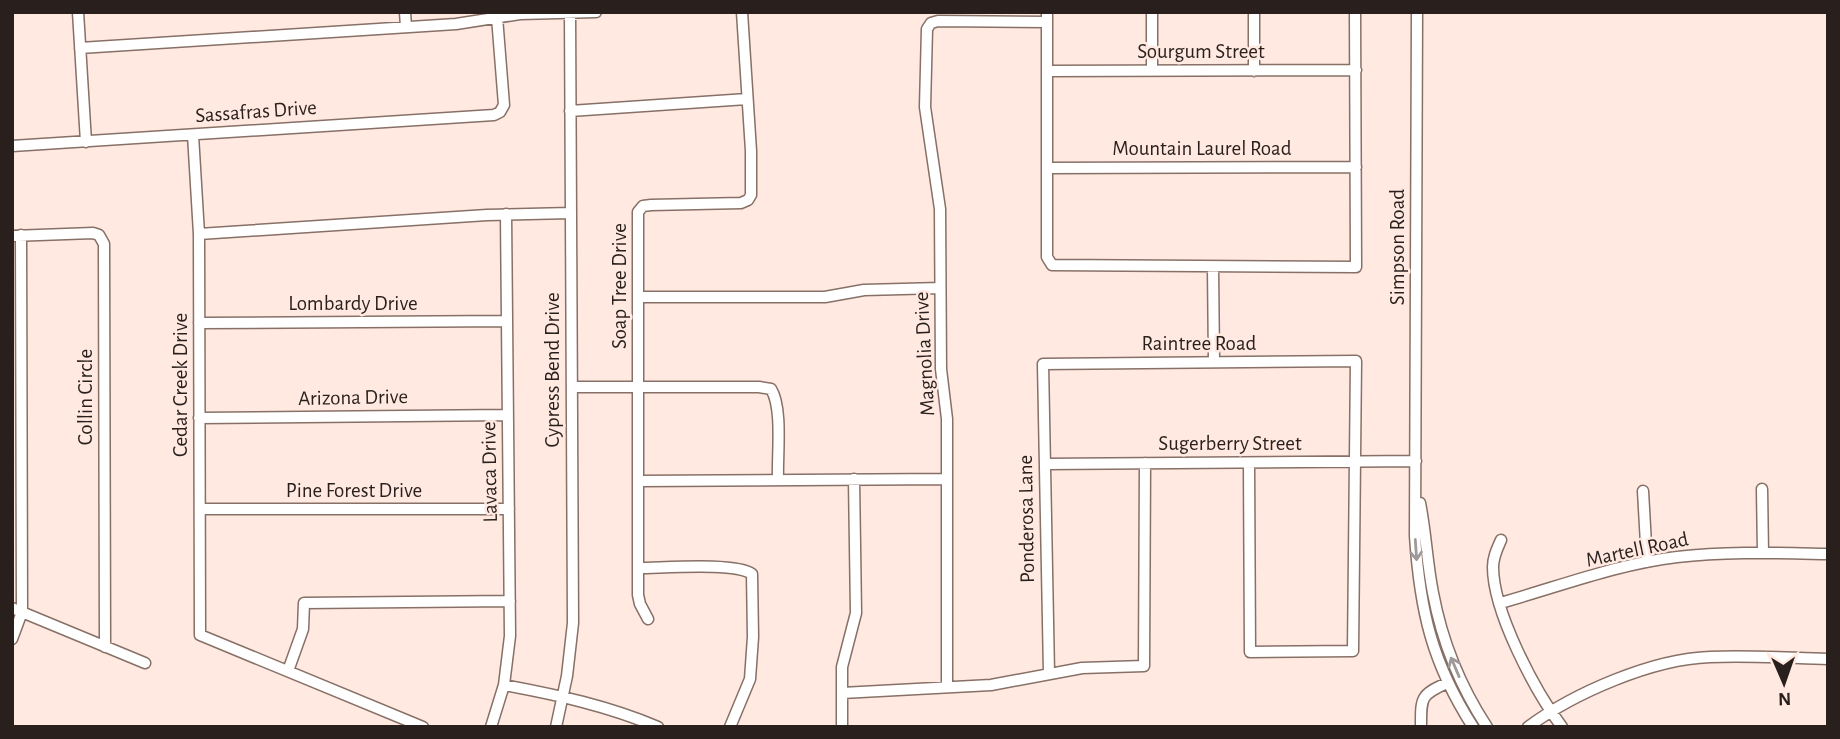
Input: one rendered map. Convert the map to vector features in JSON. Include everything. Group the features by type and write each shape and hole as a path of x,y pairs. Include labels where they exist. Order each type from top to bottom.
{"street":[{"path":"78,12 86,142"},
{"path":"405,12 406,27"},
{"path":"80,48 456,24 520,14 596,12"},
{"name":"Soap Tree Drive","path":"648,619 640,604 639,568 639,208 651,205 734,204 748,200 751,195 742,12"},
{"path":"1152,12 1152,71"},
{"path":"1254,12 1254,71"},
{"path":"1047,17 1049,263 1054,267 1356,267 1355,12"},
{"name":"Simpson Road","path":"1417,12 1415,536 1423,607 1447,683 1473,727"},
{"name":"Cypress Bend Drive","path":"556,727 564,696 573,623 570,13"},
{"name":"Sassafras Drive","path":"12,146 494,115 500,112 504,105 497,17"},
{"name":"Magnolia Drive","path":"947,685 947,419 941,369 939,191 925,107 927,29 931,23 938,21 1047,17"},
{"name":"Sourgum Street","path":"1047,71 1356,71"},
{"path":"570,111 747,100"},
{"name":"Cedar Creek Drive","path":"193,135 199,234 200,635 288,671"},
{"name":"Mountain Laurel Road","path":"1047,168 1356,167"},
{"path":"199,234 570,213"},
{"name":"Lavaca Drive","path":"491,727 505,685 510,636 506,215"},
{"name":"Collin Circle","path":"17,236 93,233 99,235 104,244 105,647"},
{"path":"12,639 17,610 17,236"},
{"path":"1213,267 1214,362"},
{"path":"638,297 825,297 864,290 940,288"},
{"name":"Lombardy Drive","path":"199,323 507,321"},
{"name":"Raintree Road","path":"1044,364 1356,361 1355,462"},
{"name":"Ponderosa Lane","path":"1044,364 1049,673"},
{"path":"572,387 771,389 777,410 778,479"},
{"name":"Arizona Drive","path":"199,418 508,415"},
{"name":"Sugerberry Street","path":"1045,464 1416,461"},
{"path":"1249,463 1250,652 1353,651 1355,462"},
{"path":"842,693 947,685 1004,684 1049,673 1102,666 1144,666 1145,463"},
{"path":"842,727 842,667 856,613 855,479"},
{"path":"639,481 947,479"},
{"name":"Simpson Road","path":"1416,482 1427,536 1432,592 1440,627 1463,686 1487,727"},
{"path":"1762,489 1763,553"},
{"path":"1643,491 1647,562"},
{"name":"Pine Forest Drive","path":"200,509 509,509"},
{"path":"1501,540 1493,566 1500,603 1512,636 1550,711 1562,727"},
{"name":"Martell Road","path":"1500,603 1647,562 1712,554 1828,554"},
{"path":"639,568 746,570 752,575 750,679 730,727"},
{"path":"423,727 288,671 303,629 304,603 510,601"},
{"path":"17,610 145,663"},
{"path":"1528,727 1550,711 1589,691 1670,662 1708,657 1828,659"},
{"path":"1421,727 1423,697 1447,683"},
{"path":"505,685 614,709 658,727"}]}
